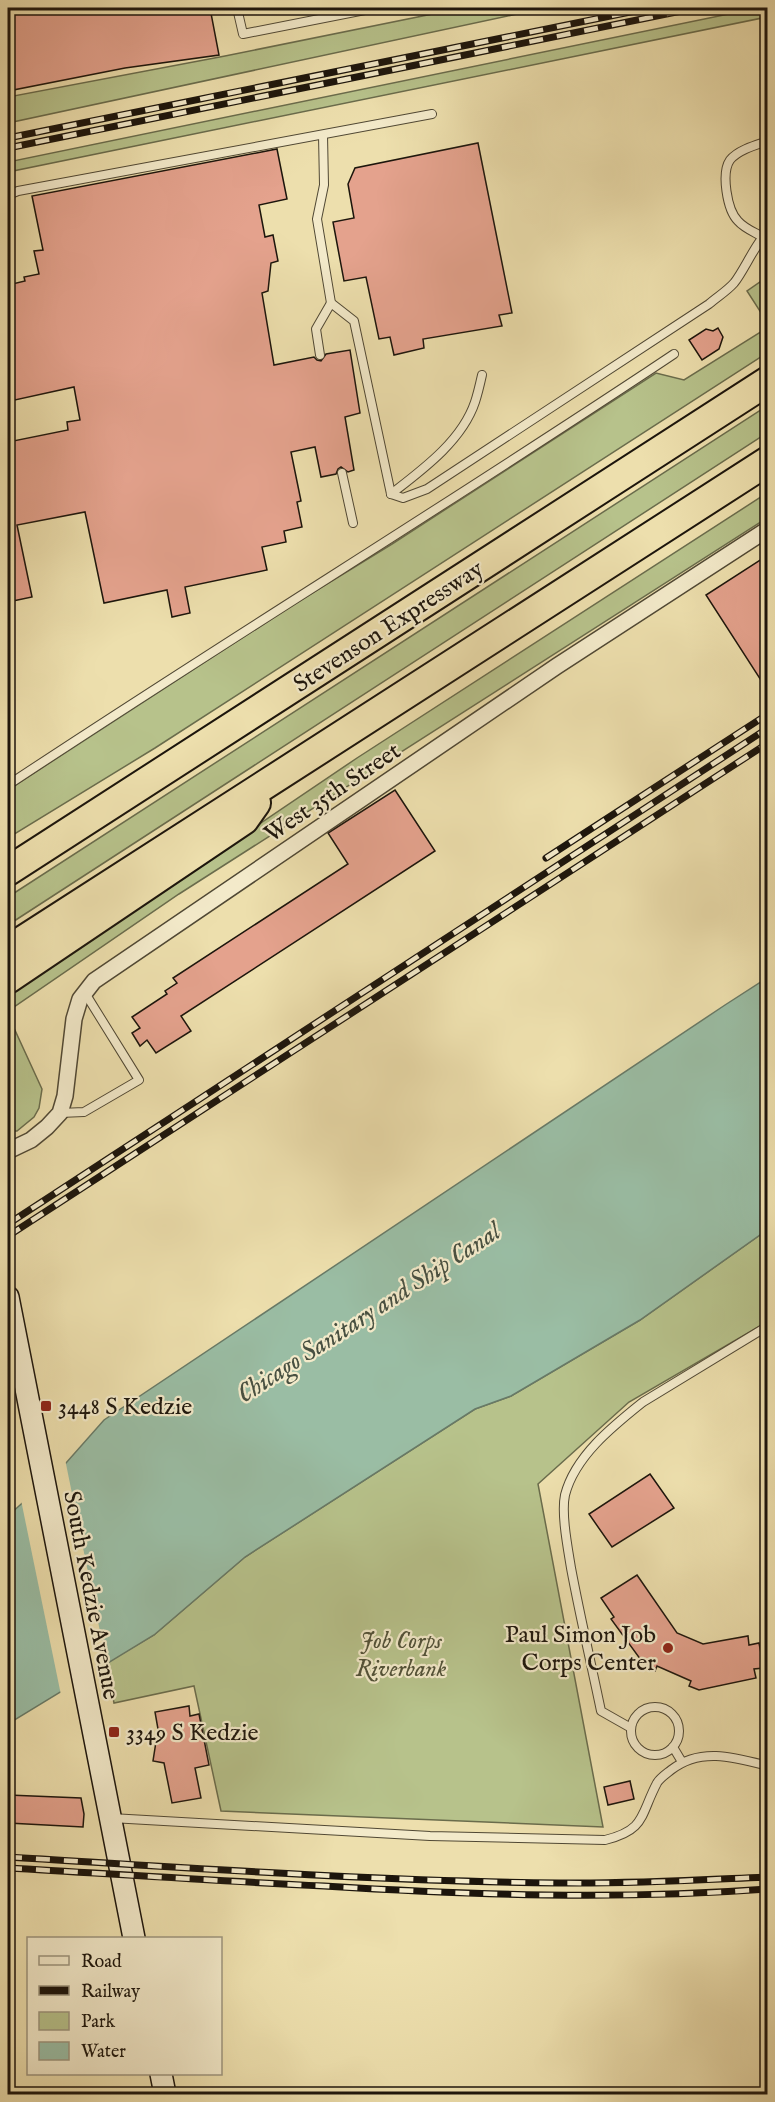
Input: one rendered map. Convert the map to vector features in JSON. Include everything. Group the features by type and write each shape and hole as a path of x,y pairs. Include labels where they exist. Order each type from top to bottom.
{"highway":[{"name":"Stevenson Expressway","path":"8,871 768,381"},
{"path":"8,950 768,461"},
{"path":"8,979 244,820 274,777"}],"main road":[{"name":"South Kedzie Avenue","path":"8,1297 15,1372 39,1460 134,1937"},
{"path":"160,2075 165,2094"}],"street":[{"name":"West 35th Street","path":"60,1113 65,1096 74,1019 80,999 94,981 498,706 768,529"},
{"path":"8,1151 31,1140 60,1113"}],"lane":[{"path":"237,8 243,34 375,8"},
{"path":"8,195 432,114"},
{"path":"321,355 316,329 331,303 317,219 324,184 323,135"},
{"path":"390,494 403,498 427,489 709,304 733,284 748,264 764,235 739,223 732,213 726,179 729,162 736,154 768,141"},
{"path":"331,303 354,321 390,494"},
{"path":"8,785 288,603 390,540 674,354"},
{"path":"390,494 434,460 454,438 475,404 482,375"},
{"path":"342,473 353,524"},
{"path":"60,1113 84,1112 139,1080 85,993"},
{"path":"631,1728 601,1711 566,1538 565,1497 571,1480 586,1455 627,1415 643,1402 768,1326"},
{"path":"661,1707 668,1710 678,1723 679,1731 673,1747 660,1754 645,1753 633,1742 631,1728 633,1719 645,1709 661,1707"},
{"path":"673,1747 682,1762"},
{"path":"110,1818 430,1836 605,1840 621,1836 640,1822 658,1780 682,1762 708,1756 739,1758 768,1766"}],"green space":[{"path":"462,8 545,8 8,123 8,97"},
{"path":"767,8 767,17 8,172 8,162"},
{"path":"767,277 767,322 747,291"},
{"path":"767,328 767,353 155,748 8,838 8,790 656,373 684,380"},
{"path":"767,406 767,433 8,925 8,897"},
{"path":"767,493 767,518 179,894 8,1011 8,994 357,758"},
{"path":"8,1015 42,1089 39,1108 34,1117 17,1131 8,1131"},
{"name":"Job Corps Riverbank","path":"767,1230 767,1322 629,1402 538,1484 603,1827 221,1811 194,1686 114,1703 106,1663 154,1635 245,1557 475,1409 511,1396 640,1320"}],"water":[{"name":"Chicago Sanitary and Ship Canal","path":"767,978 767,1230 640,1320 511,1396 475,1409 245,1557 154,1635 8,1724 8,1516 66,1463 104,1420"}],"pier":[{"path":"65,1459 107,1666 61,1695 21,1500"}],"building":[{"path":"8,8 210,8 219,55 125,68 8,91"},
{"path":"478,143 512,313 499,315 502,326 423,339 424,348 394,355 390,337 379,339 366,277 344,281 333,222 354,218 348,184 355,168"},
{"path":"277,149 287,199 259,205 265,237 273,235 278,261 271,263 268,291 262,293 274,365 314,357 321,361 326,354 350,350 360,413 345,417 354,470 348,472 341,467 336,474 321,477 315,447 291,452 301,501 297,502 302,527 284,531 286,542 262,547 267,570 185,587 190,613 172,617 167,590 104,603 85,512 17,525 32,597 8,602 8,442 68,430 67,422 80,420 74,387 15,400 8,383 8,285 25,281 24,277 39,274 34,251 43,250 32,196"},
{"path":"718,328 723,337 719,349 702,360 689,340 706,329 713,331"},
{"path":"768,555 768,691 706,595"},
{"path":"395,790 435,851 181,1016 191,1031 156,1053 147,1040 140,1046 132,1033 140,1028 132,1017 167,994 165,991 177,983 173,978 348,864 328,833"},
{"path":"650,1474 674,1508 612,1547 589,1514"},
{"path":"637,1575 677,1633 703,1644 748,1636 749,1645 759,1643 764,1668 754,1669 756,1678 699,1690 689,1686 691,1681 657,1666 655,1671 646,1667 611,1619 614,1617 601,1598"},
{"path":"189,1706 190,1716 199,1714 209,1765 195,1768 201,1798 172,1803 164,1763 153,1761 158,1729 155,1712"},
{"path":"630,1781 634,1799 608,1805 604,1787"},
{"path":"8,1795 81,1798 84,1814 83,1827 8,1823"}],"railway":[{"path":"8,138 650,8"},
{"path":"8,148 696,8"},
{"path":"546,858 768,714"},
{"path":"8,1224 768,728"},
{"path":"8,1236 768,743"},
{"path":"8,1857 490,1882 611,1883 768,1877"},
{"path":"8,1868 490,1894 602,1895 768,1889"}],"place":[{"name":"3448 S Kedzie","path":"46,1406"},
{"name":"Paul Simon Job Corps Center","path":"668,1648"},
{"name":"3349 S Kedzie","path":"114,1732"}]}
